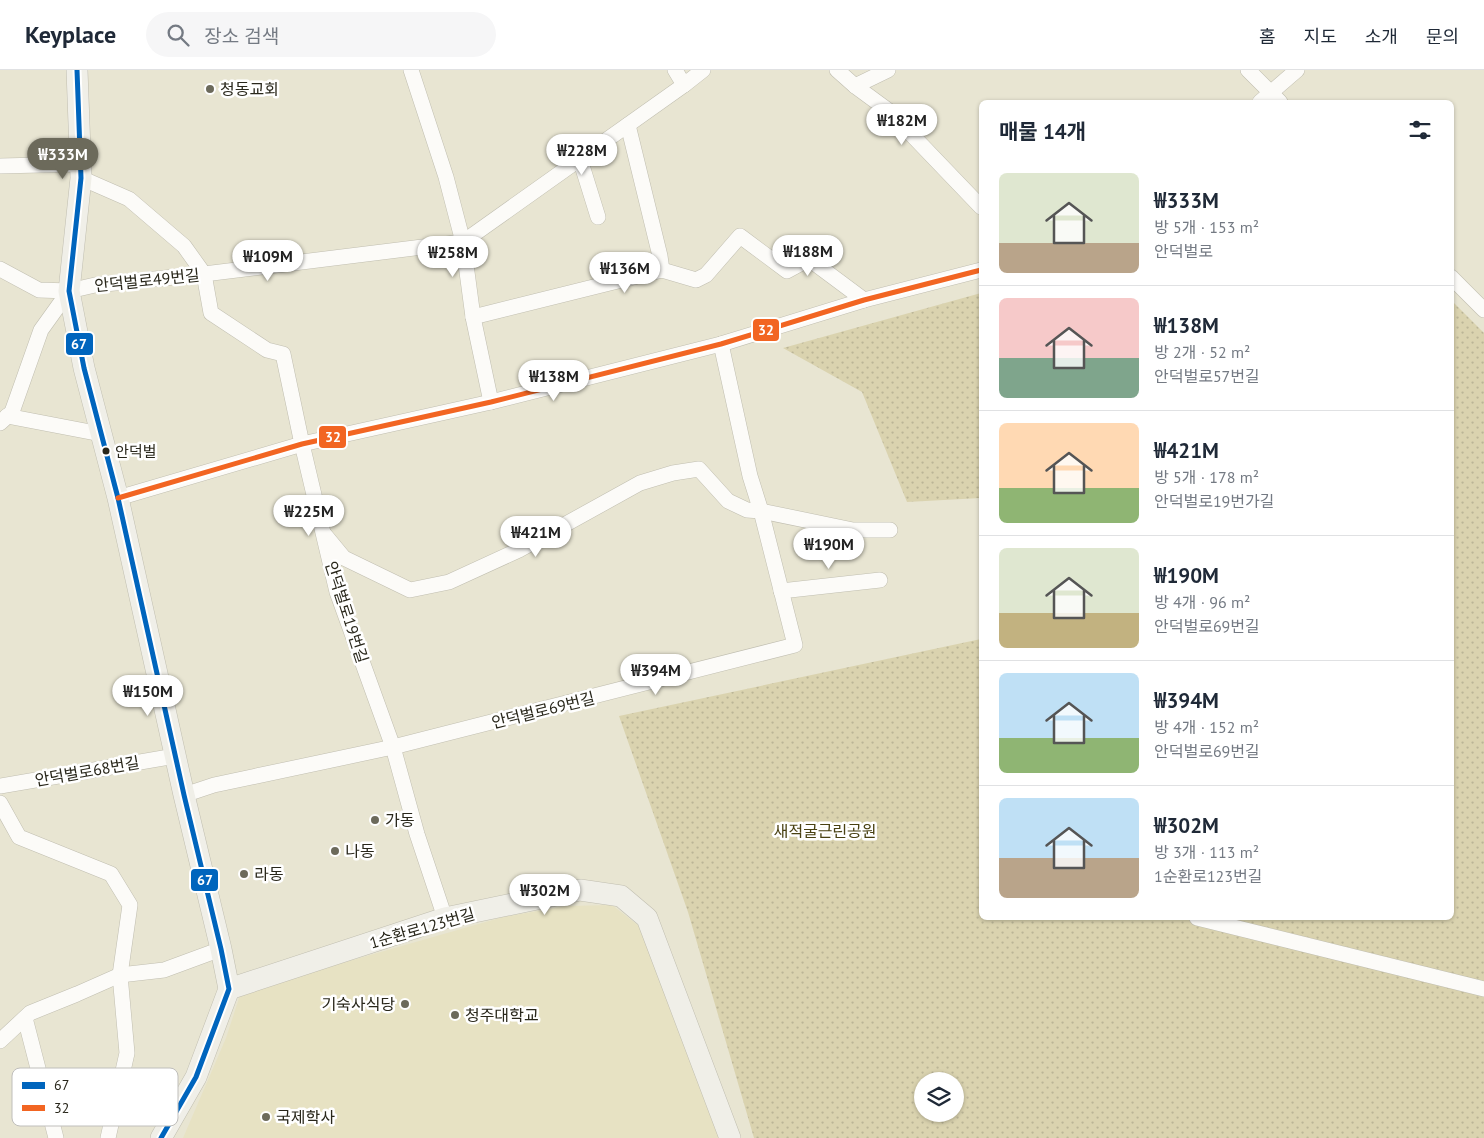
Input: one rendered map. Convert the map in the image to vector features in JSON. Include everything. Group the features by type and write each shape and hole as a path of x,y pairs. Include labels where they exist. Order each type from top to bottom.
{"street":[{"path":"77,70 81,171 69,291 84,368 118,498 229,989 196,1077 178,1109"},
{"path":"411,70 446,177 463,242 473,317 491,402"},
{"path":"675,70 684,86"},
{"path":"463,242 684,86 703,70"},
{"path":"837,70 889,111 979,204"},
{"path":"855,86 888,70"},
{"path":"1248,70 1270,99 1297,70"},
{"path":"628,126 662,270"},
{"path":"580,159 598,217"},
{"path":"0,166 81,171"},
{"name":"안덕벌로19번길","path":"81,171 129,199 184,246 204,274 211,313 267,350 283,354 337,592 393,747 445,918"},
{"path":"473,317 662,270 696,280 706,275 740,236 787,271 808,259 864,300"},
{"name":"안덕벌로49번길","path":"0,269 39,290 69,291 95,285 204,274 463,242"},
{"path":"118,498 302,444 491,402 721,344 864,300 979,271"},
{"path":"1454,280 1484,310"},
{"path":"4,419 12,412 41,330 69,291"},
{"name":"안덕벌로69번길","path":"184,795 214,786 393,747 796,645 750,476 721,344"},
{"path":"4,419 101,434"},
{"path":"323,531 344,558 410,590 449,582 520,550 640,483 673,473 699,469 728,501 748,510 853,530 890,530"},
{"path":"781,591 880,580"},
{"name":"안덕벌로68번길","path":"0,786 175,756"},
{"path":"0,803 19,837 111,874 130,905 120,975 127,1053 124,1068"},
{"name":"1순환로123번길","path":"229,989 445,918 580,890 622,896 647,918 730,1138"},
{"path":"1205,920 1484,989"},
{"path":"0,1041 30,1013 120,975 164,970 221,950"},
{"path":"25,1018 38,1068"},
{"path":"162,1138 169,1126"}],"shaded area":[{"name":"청주대학교","path":"612,905 639,926 723,1138 183,1138 226,1038 241,992 503,917 566,906"}],"green space":[{"path":"979,294 979,498 907,502 862,392 783,348"},
{"name":"새적굴근린공원","path":"1454,303 1484,333 1484,1138 754,1138 688,912 619,716 979,639 979,920 1454,920"}],"transit line":[{"name":"67","path":"77,70 81,178 69,291 84,368 118,498 229,989 196,1077 178,1108"},
{"name":"32","path":"118,498 302,444 491,402 721,344 864,300 979,271"},
{"name":"67","path":"161,1138 168,1126"}],"place":[{"name":"청동교회","path":"210,89"},
{"name":"안덕벌","path":"106,451"},
{"name":"가동","path":"375,820"},
{"name":"나동","path":"335,851"},
{"name":"라동","path":"244,874"},
{"name":"기숙사식당","path":"405,1004"},
{"name":"청주대학교","path":"455,1015"},
{"name":"국제학사","path":"266,1117"}]}
